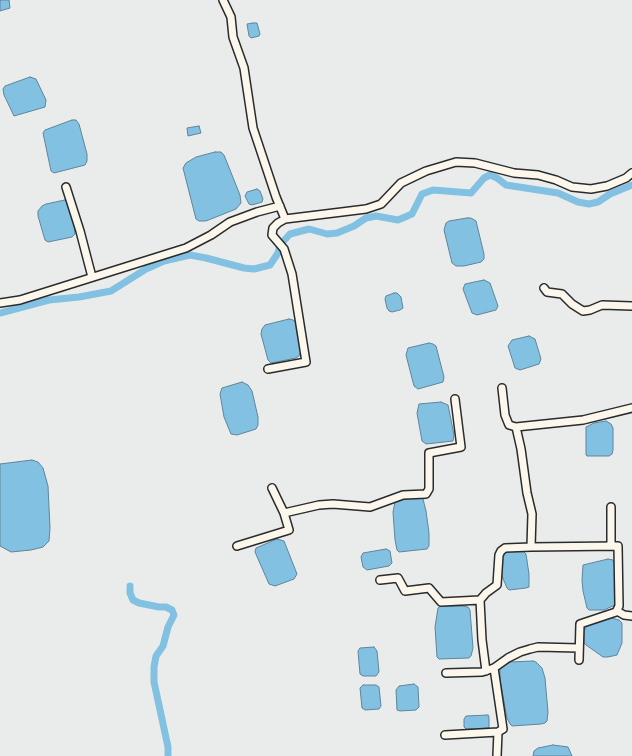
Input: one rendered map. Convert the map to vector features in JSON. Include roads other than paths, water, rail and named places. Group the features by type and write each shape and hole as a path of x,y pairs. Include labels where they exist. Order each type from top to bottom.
{"street":[{"path":"223,0 231,17 233,37 244,68 253,128 285,219"},
{"path":"268,369 306,362 292,274 284,249 272,235 273,228 285,219 366,209 381,204 401,183 426,172 456,162 474,163 514,173 538,175 556,180 572,187 591,189 607,186 626,178 632,173"},
{"path":"66,187 92,277"},
{"path":"0,303 20,300 186,248 211,235 230,222 257,212 280,206"},
{"path":"544,288 547,292 562,294 572,304 583,311 602,305 632,306"},
{"path":"502,388 505,415 509,425 516,427 583,420 632,408"},
{"path":"284,513 319,505 333,504 370,508 403,495 426,494 429,489 429,453 461,447 455,399"},
{"path":"516,427 532,514 530,547"},
{"path":"237,546 289,530 284,513 272,488"},
{"path":"610,507 611,546"},
{"path":"486,671 482,640 480,600 486,593 497,585 499,555 505,548 618,546 620,601 617,611"},
{"path":"380,580 398,578 406,591 429,588 441,602 480,600"},
{"path":"579,660 580,624 617,611 624,615 632,616"},
{"path":"446,673 486,671 494,668 508,658 530,649 579,648"},
{"path":"445,735 498,732 503,729 494,668"},
{"path":"497,756 498,732"}],"water":[{"path":"0,0 9,0 10,8 0,11"},
{"path":"257,23 260,34 259,36 251,38 249,36 247,24"},
{"path":"30,77 36,79 46,100 45,107 14,116 4,95 3,89 5,86"},
{"path":"72,120 76,120 79,124 87,154 87,161 85,165 54,173 51,171 43,133 45,130"},
{"path":"199,126 201,133 188,136 187,128"},
{"path":"221,152 224,155 240,195 241,203 236,209 206,221 199,221 196,219 183,168 186,163 196,157"},
{"path":"257,189 260,191 263,199 262,202 252,205 249,204 245,196 247,192"},
{"path":"65,200 69,205 74,222 75,234 72,237 48,242 45,240 38,211 46,204"},
{"path":"471,218 476,221 484,259 481,262 464,266 456,266 452,263 444,230 446,223 449,221"},
{"path":"484,280 490,283 498,306 496,310 477,315 472,313 463,289 465,284"},
{"path":"397,293 401,297 403,308 392,312 387,308 385,299 386,296"},
{"path":"289,319 296,322 301,352 296,358 271,363 268,360 261,334 262,329 265,325"},
{"path":"529,336 535,339 541,359 539,364 520,370 515,368 508,346 512,340"},
{"path":"429,343 436,346 444,377 443,382 418,389 414,386 406,355 408,348"},
{"path":"242,382 248,385 252,391 258,417 258,425 256,429 237,435 231,434 224,417 220,394 222,388"},
{"path":"441,402 448,405 454,435 453,441 426,444 422,441 417,413 419,404"},
{"path":"606,421 611,424 613,428 612,454 609,456 587,456 586,427 594,423"},
{"path":"32,460 38,462 43,468 48,486 50,528 49,541 43,547 11,552 0,546 0,464"},
{"path":"404,499 423,499 426,511 429,546 427,549 399,552 397,550 395,540 393,512 395,502"},
{"path":"277,539 284,541 297,574 294,579 275,586 269,584 255,552 256,548"},
{"path":"386,549 390,551 392,563 389,566 367,570 363,567 361,557 363,553"},
{"path":"506,551 523,551 526,554 529,587 509,590 507,588 502,576 501,556"},
{"path":"608,559 613,560 615,567 615,605 604,610 589,610 587,608 583,591 583,565"},
{"path":"441,606 462,606 468,607 470,610 473,648 469,658 439,659 437,657 435,627 438,608"},
{"path":"612,618 619,620 622,623 622,643 617,655 603,657 584,643 584,631 587,626"},
{"path":"374,647 377,651 379,672 376,676 363,676 360,674 358,651 360,648"},
{"path":"533,661 542,668 545,678 548,712 547,721 541,724 512,726 507,718 500,680 500,668 510,662"},
{"path":"414,684 418,687 419,707 416,710 397,710 396,690 399,686"},
{"path":"363,685 376,685 379,687 381,706 379,709 365,710 362,708 360,688"},
{"path":"488,715 489,728 466,729 464,727 464,719 466,716"},
{"path":"553,745 568,747 572,756 533,756 534,751 538,748"}],"waterway":[{"path":"0,313 49,300 79,297 111,291 146,269 164,261 190,255 244,268 254,269 270,265 278,253 280,245 290,234 309,229 327,234 337,233 354,226 366,218 376,216 398,220 412,214 422,194 433,190 471,193 484,178 490,175 506,185 558,193 578,202 589,204 598,202 610,194 632,185"},
{"path":"130,586 130,593 133,600 139,603 166,607 172,610 174,615 168,627 163,646 156,656 154,667 154,682 168,747 168,756"}]}
